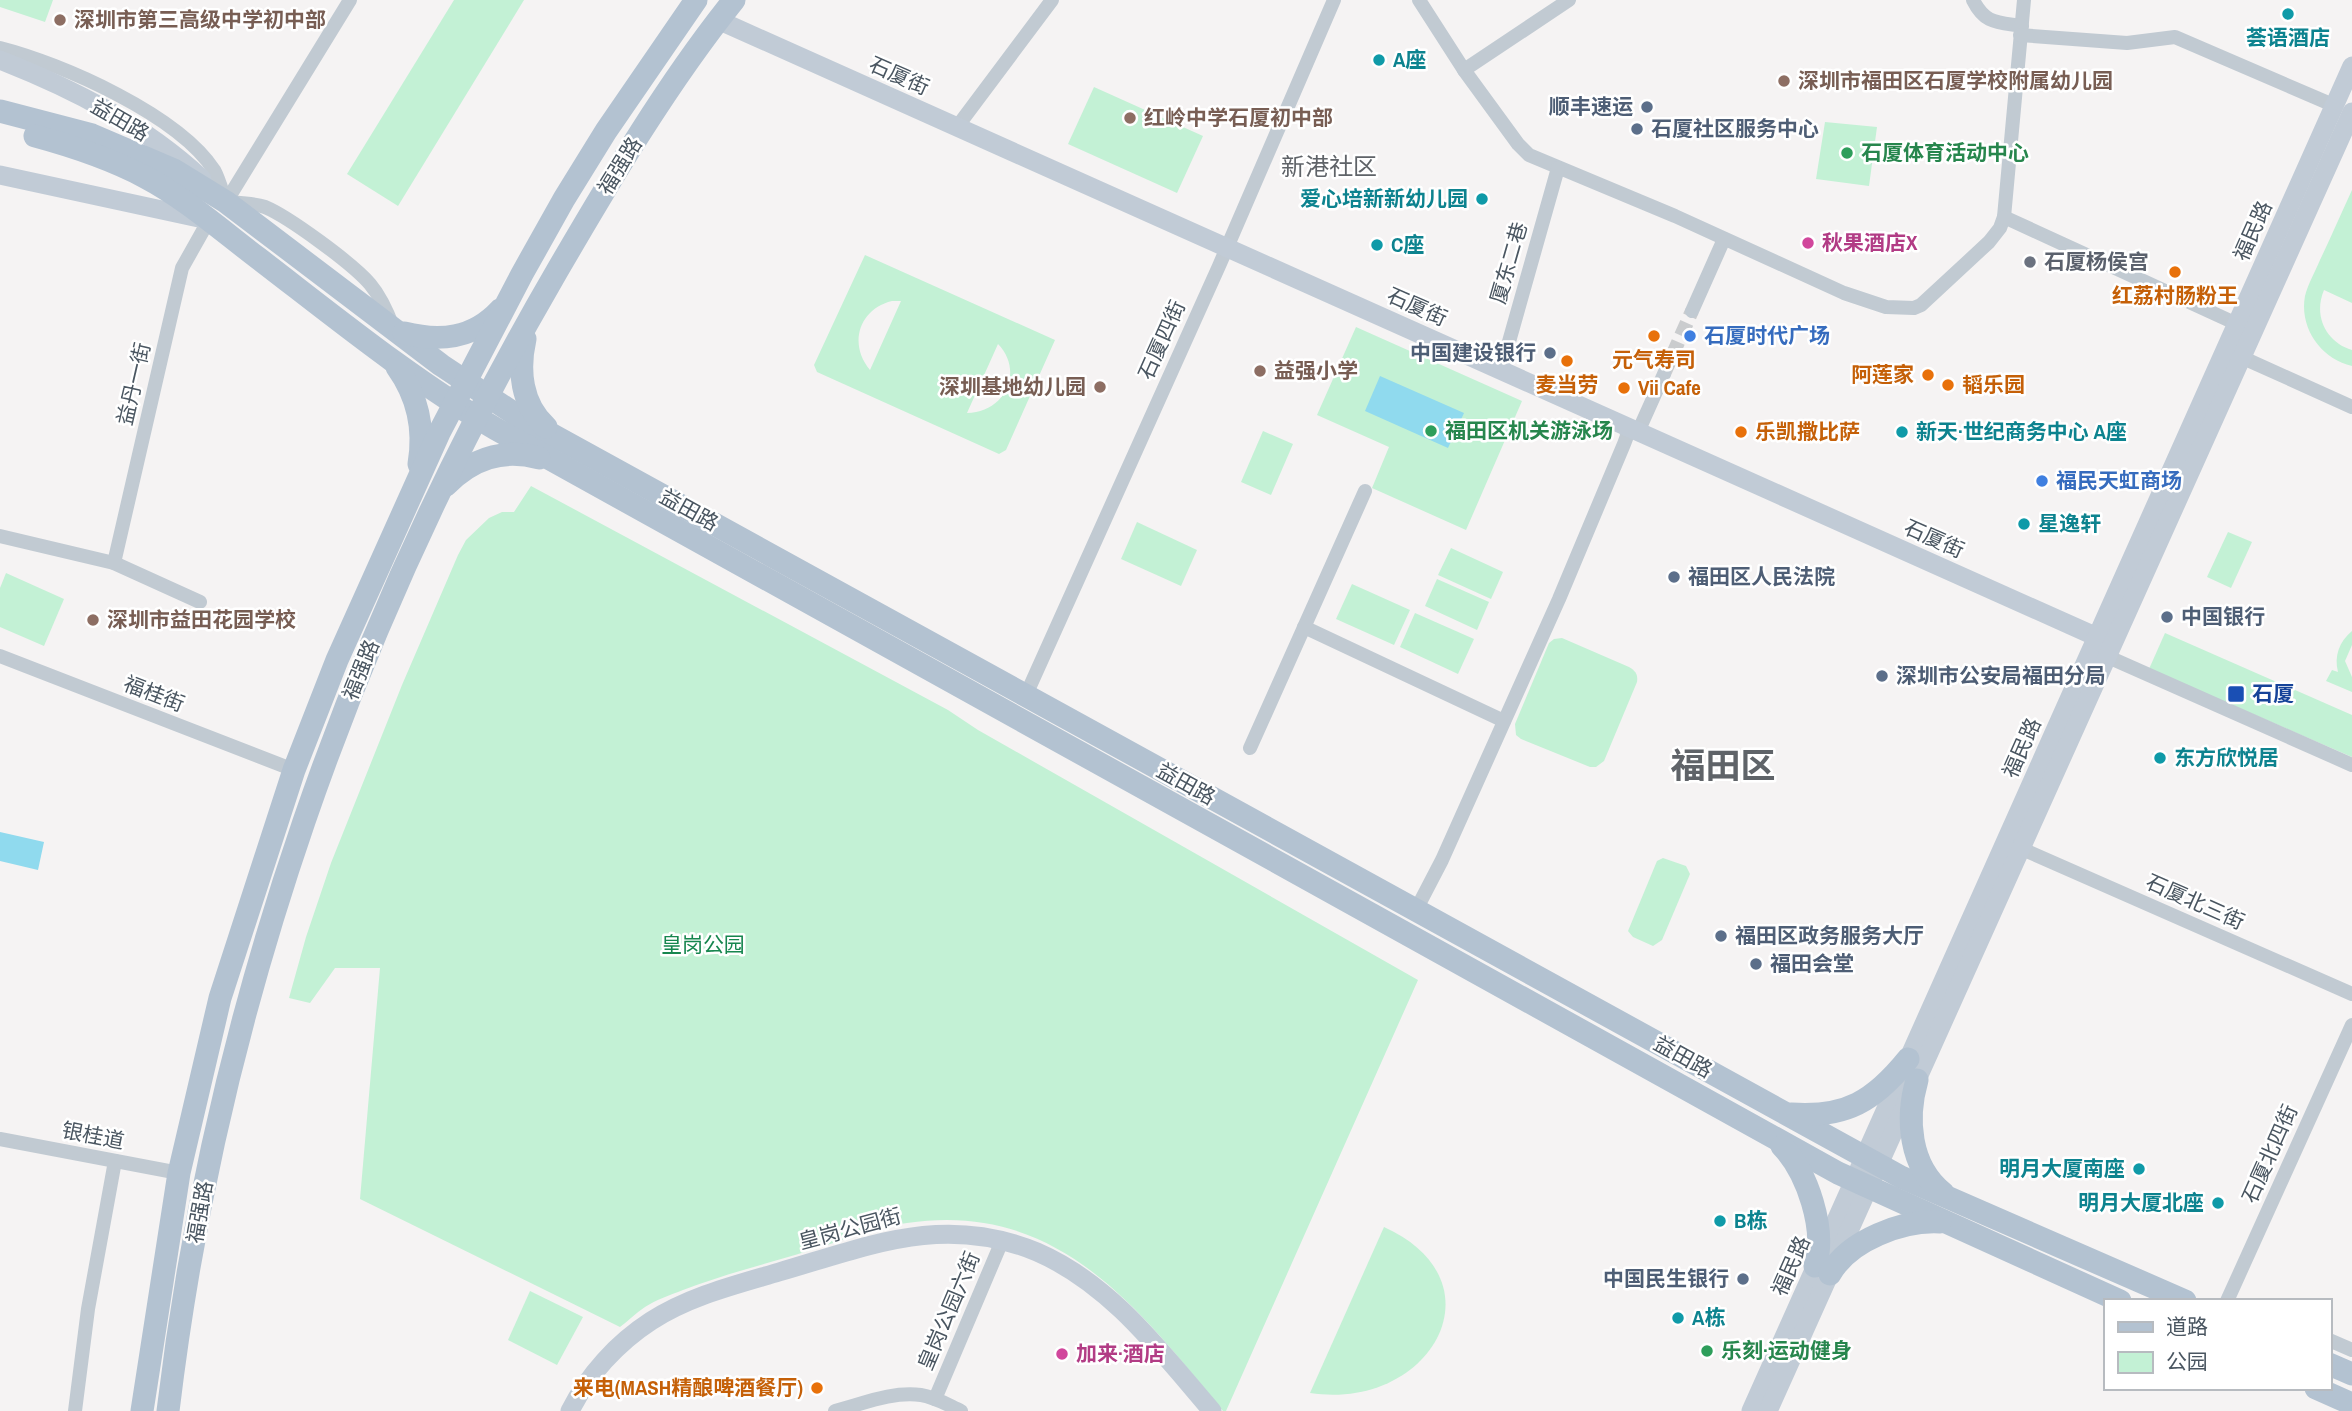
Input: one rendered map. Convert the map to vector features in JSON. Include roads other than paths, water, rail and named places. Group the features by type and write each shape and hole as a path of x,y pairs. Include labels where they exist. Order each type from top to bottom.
{"main road":[{"name":"福强路","path":"142,1411 179,1173 220,998 293,771 337,660 454,404 571,187 636,85 696,0"},
{"name":"福强路","path":"168,1411 212,1141 257,965 318,778 396,585 436,495 476,417 533,312 609,184 734,0"},
{"name":"石厦街","path":"718,20 2096,637"},
{"name":"益田路","path":"0,60 100,106 146,133 179,158 226,202 394,331 466,382 556,437 1871,1161 1951,1199 2180,1299"},
{"name":"福民路","path":"1912,1069 2020,848 2241,357 2343,108 2352,66"},
{"name":"福民路","path":"1768,1411 1823,1270 1912,1069 2096,637 2237,324 2343,108"},
{"name":"益田路","path":"0,111 92,135 132,150 174,170 226,202"},
{"name":"益田路","path":"0,127 63,144 145,177 209,220 454,404 555,462 1861,1185 2116,1299"},
{"name":"益田路","path":"0,175 209,220"},
{"path":"394,331 436,339 456,337 488,322 511,297"},
{"path":"533,312 524,342 521,366 523,387 538,421 556,437"},
{"path":"391,359 405,378 415,400 421,438 417,481"},
{"path":"436,495 466,466 487,458 508,454 530,455 555,462"},
{"path":"1786,1114 1836,1112 1854,1106 1912,1069"},
{"path":"1912,1069 1910,1112 1914,1145 1929,1179 1951,1199"},
{"path":"1769,1135 1790,1154 1807,1188 1823,1270 1867,1241 1918,1223 1945,1223"},
{"name":"皇岗公园街","path":"570,1411 592,1376 622,1343 652,1320 698,1298 892,1239 952,1234 1002,1241 1051,1259 1109,1299 1140,1328 1212,1411"},
{"name":"福民路","path":"1751,1411 1823,1270"},
{"path":"2331,1365 2352,1374"},
{"path":"2320,1390 2352,1404"}],"street":[{"path":"226,202 350,0"},
{"path":"957,127 1052,0"},
{"name":"石厦四街","path":"1026,695 1227,247 1334,0"},
{"path":"1419,0 1464,70 1518,144 1536,159 1675,216 1869,303 1914,308 1924,304 1982,250 2000,228 2004,217 2024,0"},
{"path":"1464,70 1569,0"},
{"path":"1973,0 1981,13 1990,20 2021,30 2127,43 2175,37 2343,108"},
{"path":"0,48 49,62 83,78 140,108 181,135 198,150 215,172 226,202"},
{"name":"厦东二巷","path":"1501,370 1558,168"},
{"path":"2004,217 2237,324"},
{"name":"益丹一街","path":"114,563 182,268 209,220"},
{"path":"1692,311 1724,239"},
{"path":"2241,357 2352,407"},
{"path":"1416,911 1504,721 1627,436 1664,374"},
{"path":"1250,748 1365,491"},
{"path":"0,536 114,563 200,601"},
{"path":"1304,627 1504,721"},
{"name":"福桂街","path":"0,656 293,771"},
{"path":"2106,656 2352,765"},
{"name":"石厦北三街","path":"2020,848 2352,994"},
{"name":"石厦北四街","path":"2231,1299 2352,1025"},
{"name":"银桂道","path":"0,1139 179,1173"},
{"path":"75,1411 88,1309 115,1161"},
{"name":"皇岗公园六街","path":"935,1399 1002,1241"},
{"path":"2331,1341 2352,1350"},
{"path":"835,1411 892,1396 921,1395 961,1411"}],"water":[{"name":"福田区机关游泳场","path":"1380,376 1464,413 1448,448 1365,411"},
{"path":"0,832 44,842 38,870 0,861"}],"tunnel":[{"path":"1664,374 1692,311"}],"place":[{"name":"荟语酒店","path":"2288,14"},
{"name":"深圳市第三高级中学初中部","path":"60,20"},
{"name":"A座","path":"1379,60"},
{"name":"深圳市福田区石厦学校附属幼儿园","path":"1784,81"},
{"name":"顺丰速运","path":"1647,107"},
{"name":"红岭中学石厦初中部","path":"1130,118"},
{"name":"石厦社区服务中心","path":"1637,129"},
{"name":"石厦体育活动中心","path":"1847,153"},
{"name":"爱心培新新幼儿园","path":"1482,199"},
{"name":"秋果酒店X","path":"1808,243"},
{"name":"C座","path":"1377,245"},
{"name":"石厦杨侯宫","path":"2030,262"},
{"name":"红荔村肠粉王","path":"2175,272"},
{"name":"元气寿司","path":"1654,336"},
{"name":"石厦时代广场","path":"1690,336"},
{"name":"中国建设银行","path":"1550,353"},
{"name":"麦当劳","path":"1567,361"},
{"name":"益强小学","path":"1260,371"},
{"name":"阿莲家","path":"1928,375"},
{"name":"韬乐园","path":"1948,385"},
{"name":"深圳基地幼儿园","path":"1100,387"},
{"name":"Vii Cafe","path":"1624,388"},
{"name":"福田区机关游泳场","path":"1431,431"},
{"name":"乐凯撒比萨","path":"1741,432"},
{"name":"新天·世纪商务中心 A座","path":"1902,432"},
{"name":"福民天虹商场","path":"2042,481"},
{"name":"星逸轩","path":"2024,524"},
{"name":"福田区人民法院","path":"1674,577"},
{"name":"中国银行","path":"2167,617"},
{"name":"深圳市益田花园学校","path":"93,620"},
{"name":"深圳市公安局福田分局","path":"1882,676"},
{"name":"石厦","path":"2236,694"},
{"name":"东方欣悦居","path":"2160,758"},
{"name":"福田区政务服务大厅","path":"1721,936"},
{"name":"福田会堂","path":"1756,964"},
{"name":"明月大厦南座","path":"2139,1169"},
{"name":"明月大厦北座","path":"2218,1203"},
{"name":"B栋","path":"1720,1221"},
{"name":"中国民生银行","path":"1743,1279"},
{"name":"A栋","path":"1678,1318"},
{"name":"乐刻·运动健身","path":"1707,1351"},
{"name":"加来·酒店","path":"1062,1354"},
{"name":"来电(MASH精酿啤酒餐厅)","path":"817,1388"}],"district":[{"name":"新港社区","path":"1329,167"},
{"name":"福田区","path":"1723,766"}],"park label":[{"name":"皇岗公园","path":"703,945"}]}
